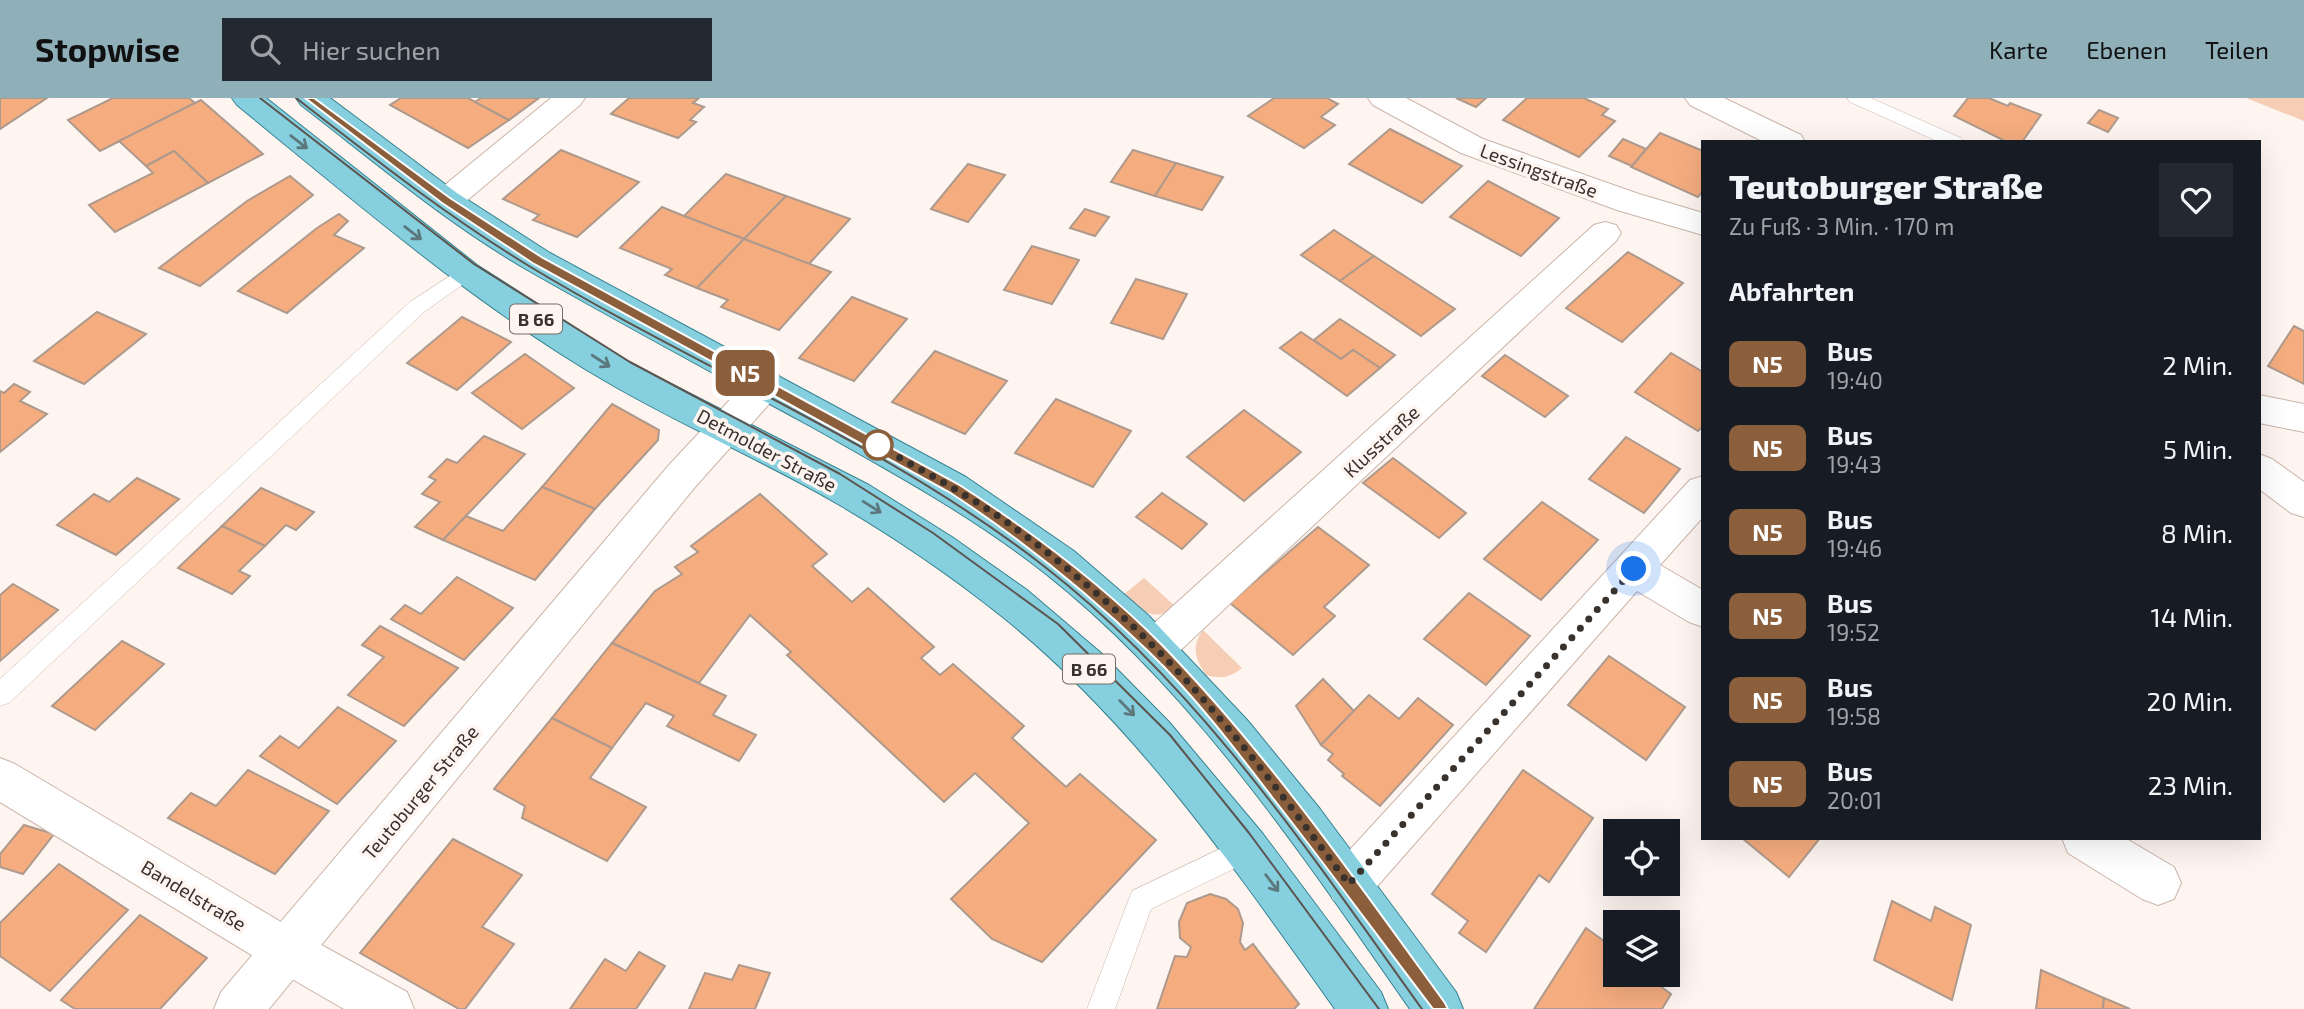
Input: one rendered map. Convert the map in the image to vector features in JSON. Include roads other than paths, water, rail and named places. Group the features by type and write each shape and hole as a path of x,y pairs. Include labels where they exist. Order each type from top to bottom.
{"main road":[{"name":"Detmolder Straße","path":"247,98 465,274 618,372 856,496 938,548 1013,602 1087,666 1154,736 1247,849 1364,1009"},
{"name":"B 66","path":"311,98 446,201 538,261 954,488 1017,529 1085,583 1155,648 1222,720 1349,884 1439,1009"}],"street":[{"path":"446,201 570,98"},
{"name":"Lessingstraße","path":"1383,98 1472,146 1628,202 1701,223"},
{"path":"1700,98 1786,140"},
{"name":"Klusstraße","path":"1155,648 1605,233"},
{"name":"Teutoburger Straße","path":"239,1009 682,476 766,384"},
{"path":"2261,409 2304,418"},
{"path":"2261,470 2304,502"},
{"path":"1349,884 1701,493"},
{"path":"1634,569 1701,609"},
{"name":"Bandelstraße","path":"0,778 287,951 390,1009"},
{"path":"2087,840 2158,883"}],"lane":[{"path":"1856,98 1950,140"},
{"path":"0,695 417,307 465,274"},
{"path":"1101,1009 1141,900 1247,849"}],"tram line":[{"path":"260,98 474,264 630,362 840,474 933,533 1058,624 1170,735 1249,833 1379,1009"},
{"path":"296,98 439,206 529,266 858,445 985,523 1045,567 1101,614 1153,664 1202,718 1294,832 1422,1009"}]}
